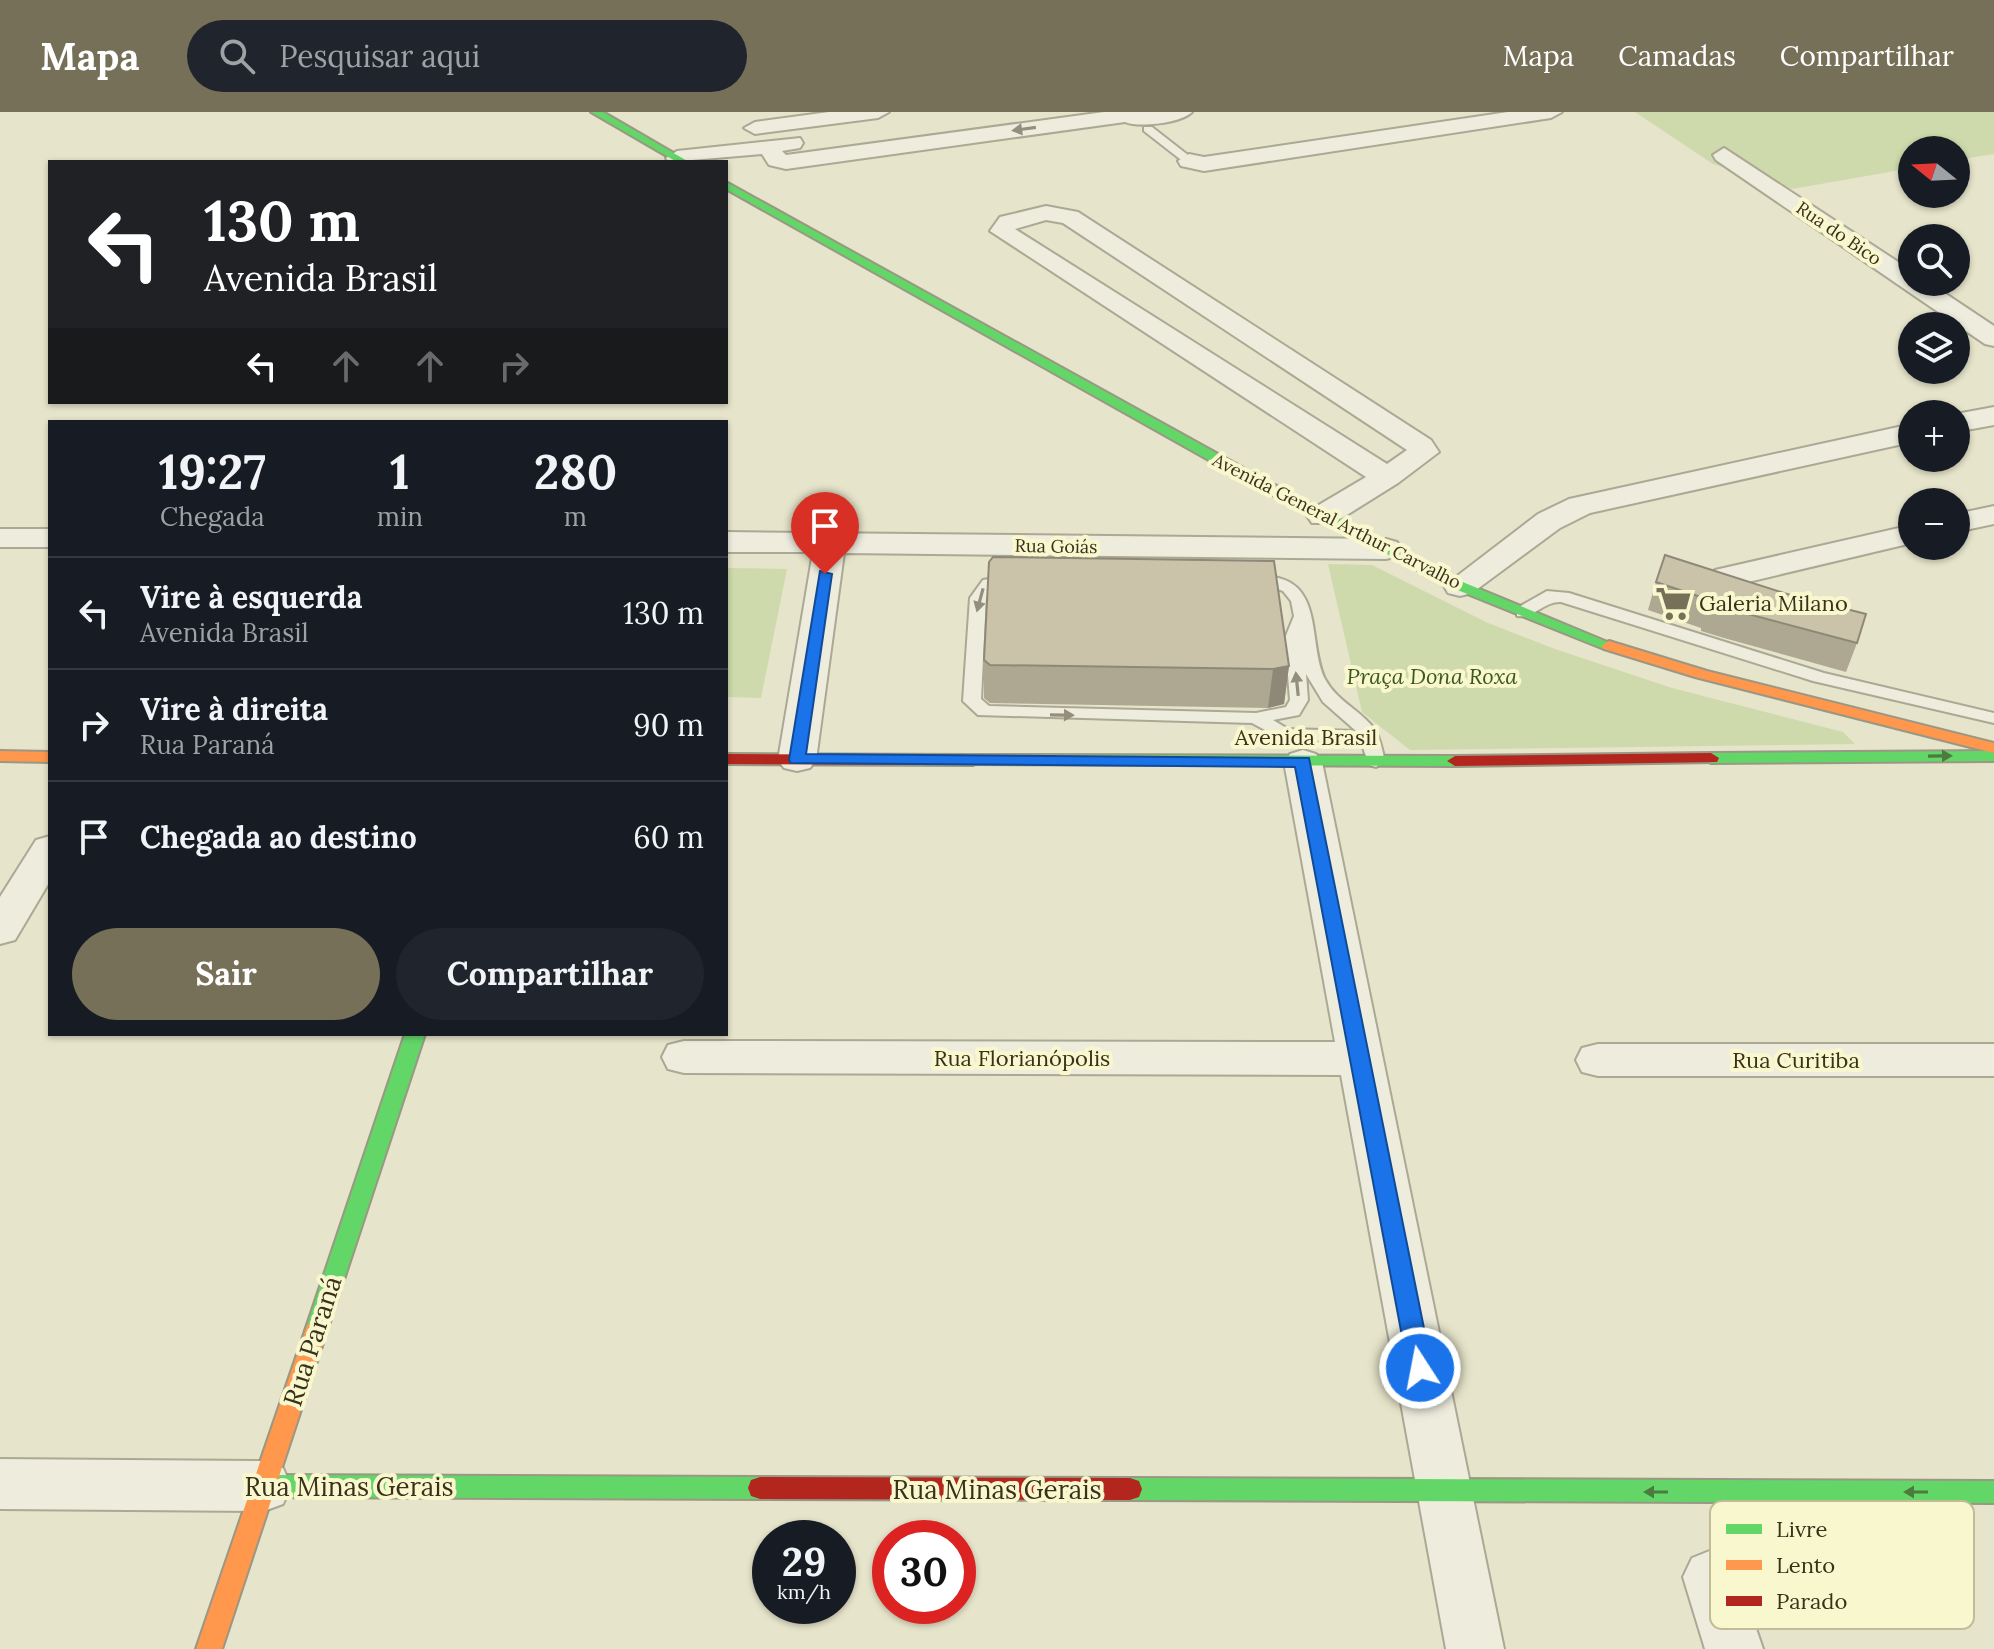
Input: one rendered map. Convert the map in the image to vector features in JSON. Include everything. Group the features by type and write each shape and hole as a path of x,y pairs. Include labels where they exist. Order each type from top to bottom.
{"main road":[{"path":"596,112 681,160"},
{"name":"Avenida General Arthur Carvalho","path":"728,186 1323,516 1460,586 1606,645 1701,674 1994,748"},
{"path":"1886,757 1895,748 1898,724"},
{"path":"0,756 48,757"},
{"name":"Avenida Brasil","path":"728,759 1303,762 1994,756"},
{"name":"Rua Paraná","path":"209,1649 414,1036"},
{"name":"Rua Minas Gerais","path":"264,1486 1994,1492"}],"street":[{"path":"649,142 878,112"},
{"path":"681,160 1019,112"},
{"path":"768,146 777,160 786,162 1129,115 1136,120 1181,112"},
{"path":"1189,161 1204,164 1551,112"},
{"name":"Rua do Bico","path":"1724,155 1994,338"},
{"path":"1323,516 1387,477 1423,453 1423,448 1070,217 1046,213 1003,226 1002,231 1387,477"},
{"path":"1970,420 1994,416"},
{"path":"1460,586 1549,521 1580,506 1898,436"},
{"path":"1970,520 1994,515"},
{"path":"1727,577 1898,537"},
{"path":"0,538 48,538"},
{"name":"Rua Goiás","path":"728,542 1386,549"},
{"path":"797,760 830,543"},
{"path":"1303,762 1475,1649"},
{"path":"0,930 48,852"},
{"name":"Rua Florianópolis","path":"684,1057 1360,1059"},
{"name":"Rua Curitiba","path":"1598,1060 1994,1060"},
{"name":"Rua Minas Gerais","path":"0,1484 264,1486"},
{"path":"1728,1629 1734,1649"}],"lane":[{"path":"1136,120 1189,161"},
{"path":"1037,580 989,583 978,598 972,701 984,711 1256,718 1293,711 1299,700 1294,638 1301,618"},
{"path":"1235,580 1275,582 1289,588 1299,600 1301,618 1313,652 1315,677 1329,698 1358,721 1369,737 1376,761"},
{"path":"1523,612 1547,596 1563,597 1819,677 1994,718"},
{"path":"1256,718 1284,734 1369,737"}],"green space":[{"path":"1635,112 1994,112 1994,154 1970,158 1970,136 1898,136 1898,170 1792,189 1713,164"},
{"name":"Praça Dona Roxa","path":"1328,564 1372,565 1488,623 1555,649 1672,688 1843,732 1855,744 1410,750 1362,712"},
{"path":"728,568 787,569 761,698 728,697"}],"building":[{"path":"1665,555 1787,594 1866,614 1857,643 1733,610 1656,582"},
{"path":"993,557 1274,561 1289,666 1273,669 990,665 984,660 989,562"}],"traffic: fast":[{"path":"596,112 680,160"},
{"path":"728,186 1260,483 1460,586 1609,646"},
{"path":"1711,758 1994,756"},
{"path":"973,760 1455,761"},
{"path":"316,1331 414,1036"},
{"path":"264,1486 760,1488"},
{"path":"1130,1489 1994,1492"}],"traffic: slow":[{"path":"1609,646 1701,674 1994,748"},
{"path":"0,756 48,757"},
{"path":"209,1649 316,1331"}],"traffic: jam":[{"path":"1455,761 1711,758"},
{"path":"728,759 973,760"},
{"path":"760,1488 1130,1489"}],"place":[{"name":"Galeria Milano","path":"1673,603"}],"route":[{"path":"825,574 797,760 1303,762 1420,1368"}]}
